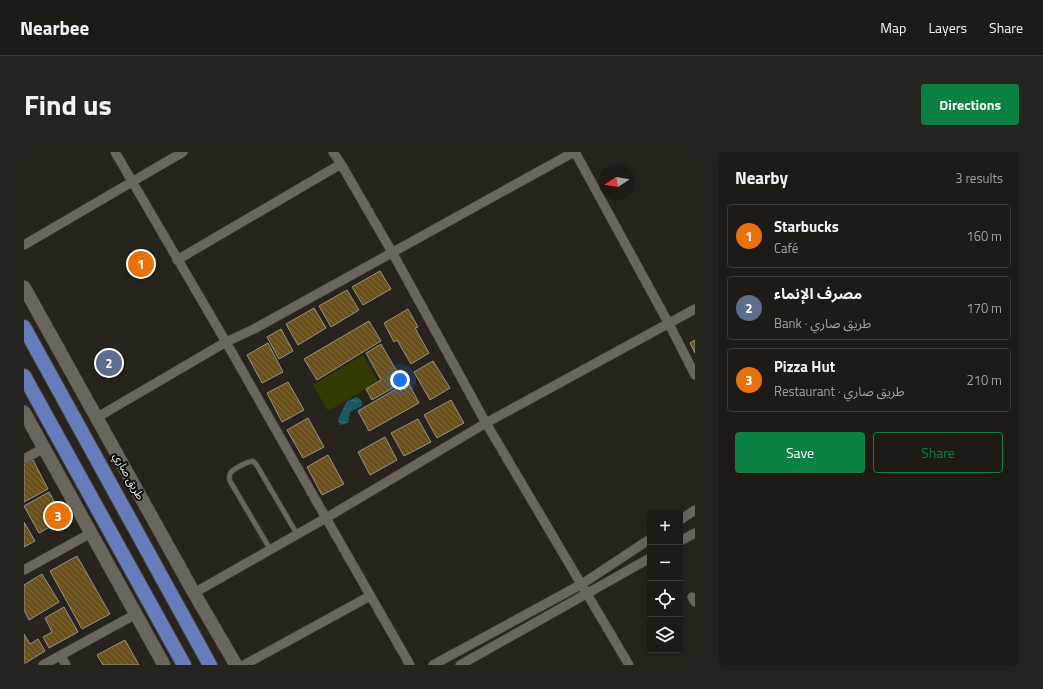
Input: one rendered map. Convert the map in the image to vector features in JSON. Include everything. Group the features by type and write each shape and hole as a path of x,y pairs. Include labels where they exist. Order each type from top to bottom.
{"main road":[{"name":"طريق صاري","path":"24,286 96,418 236,665"},
{"name":"طريق صاري","path":"24,327 210,665"},
{"path":"24,376 184,665"},
{"path":"24,412 164,665"}],"street":[{"path":"115,152 226,342 410,665"},
{"path":"24,245 183,152"},
{"path":"334,152 392,252 486,422 629,665"},
{"path":"96,418 226,342 574,152 669,324 695,375"},
{"path":"177,260 340,164"},
{"path":"194,592 326,518 486,422 695,309"},
{"path":"24,459 44,448"},
{"path":"683,518 695,510"},
{"path":"24,570 91,533"},
{"path":"683,540 695,533"},
{"path":"433,665 582,584 647,542"},
{"path":"460,665 647,560"},
{"path":"244,665 370,596"},
{"path":"44,665 136,614"},
{"path":"61,656 66,665"}],"lane":[{"path":"270,549 230,481 229,476 231,472 247,462 253,461 256,464 297,534"}],"green space":[{"path":"363,355 378,382 328,411 313,385"}],"water":[{"path":"357,397 362,401 362,406 350,412 348,423 340,425 338,419 347,401"}],"building":[{"path":"380,271 391,289 363,305 352,287"},
{"path":"347,290 359,310 331,327 319,306"},
{"path":"314,308 326,328 298,345 286,324"},
{"path":"408,309 418,327 415,328 429,353 411,364 397,340 394,342 384,323"},
{"path":"369,321 381,341 317,380 304,359"},
{"path":"281,329 293,351 279,359 267,337"},
{"path":"695,340 695,353 690,343"},
{"path":"268,343 283,372 262,383 247,355"},
{"path":"381,344 403,382 372,400 366,389 381,380 366,353"},
{"path":"433,361 450,388 430,400 414,372"},
{"path":"288,382 304,410 282,422 267,393"},
{"path":"408,382 419,403 369,431 358,411"},
{"path":"451,400 464,423 437,438 424,415"},
{"path":"308,418 324,447 303,458 287,430"},
{"path":"418,419 431,442 404,456 391,433"},
{"path":"385,437 397,460 370,475 358,452"},
{"path":"328,455 344,484 322,495 307,467"},
{"path":"33,460 48,489 24,502 24,464"},
{"path":"49,492 64,519 39,533 24,506"},
{"path":"24,522 35,541 24,547"},
{"path":"77,556 110,614 82,629 50,571"},
{"path":"42,574 59,602 29,620 24,610 24,585"},
{"path":"64,607 78,632 49,648 43,637 52,632 45,618"},
{"path":"24,634 30,644 38,639 45,651 24,664"},
{"path":"125,640 139,665 103,665 97,655"}],"place":[{"name":"Starbucks","path":"141,264"},
{"name":"مصرف الإنماء","path":"109,363"},
{"name":"Pizza Hut","path":"58,516"}]}
